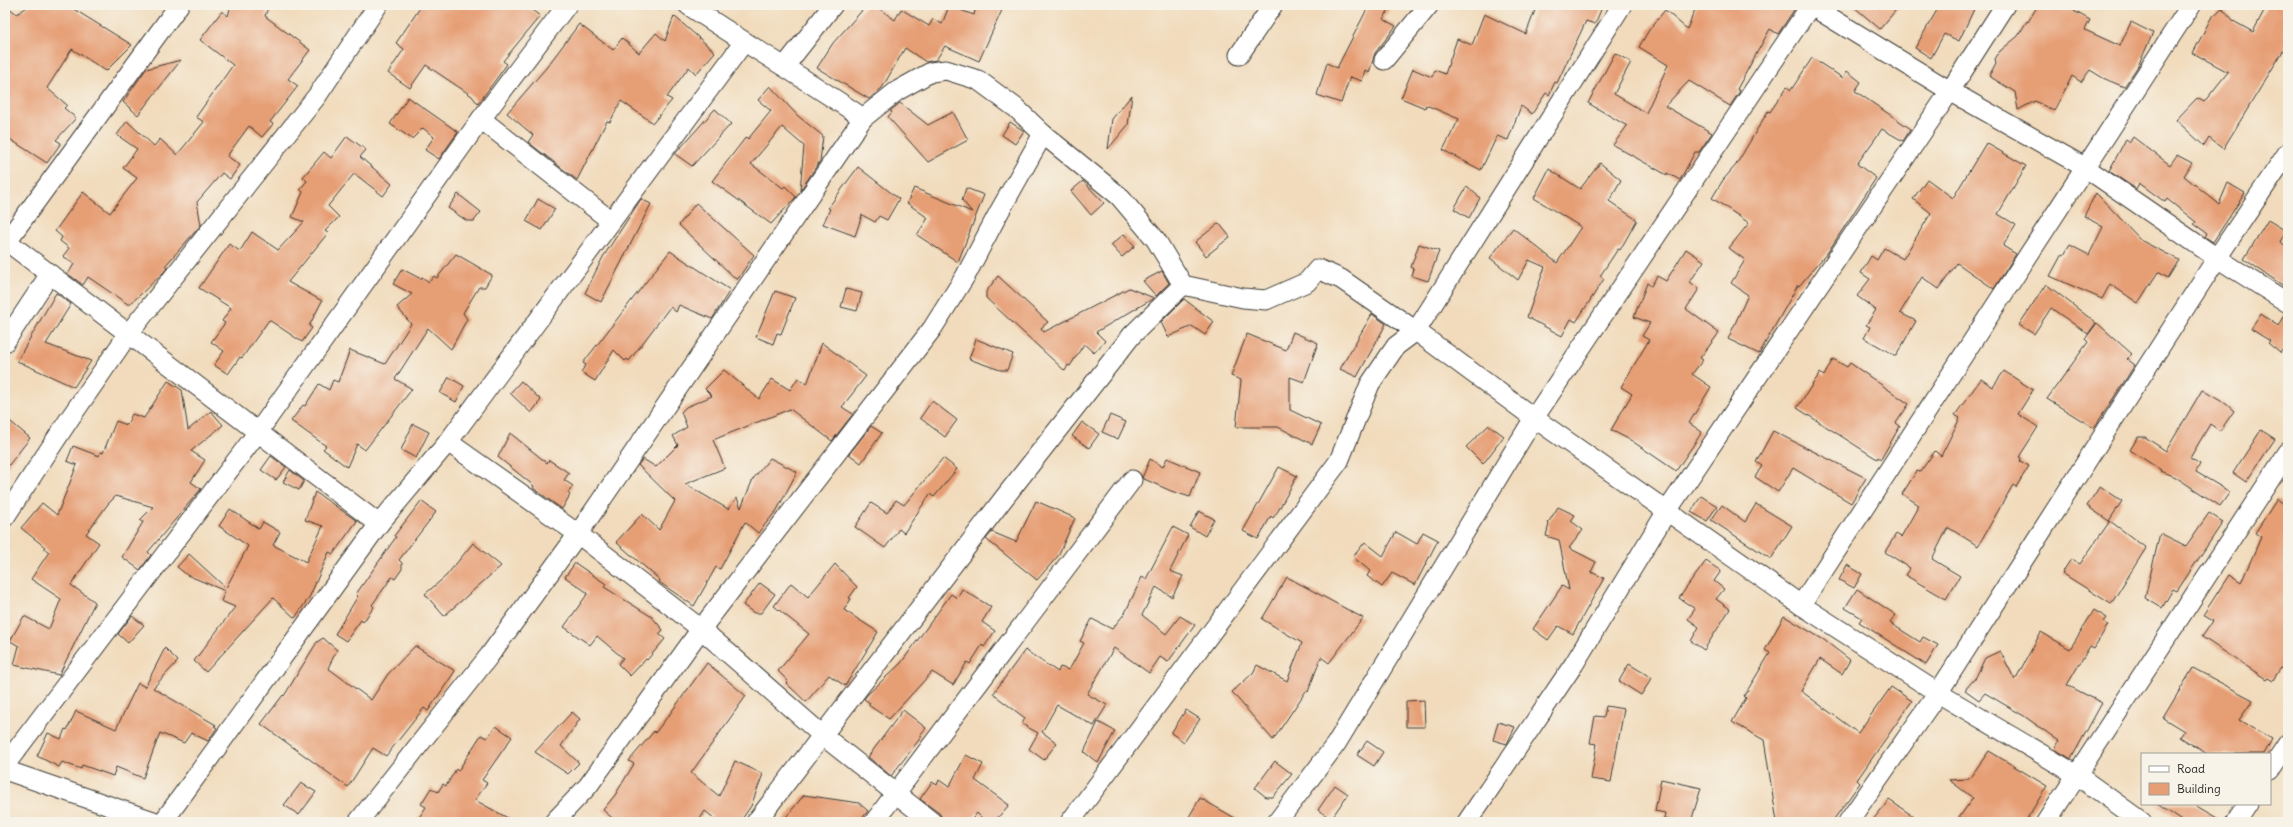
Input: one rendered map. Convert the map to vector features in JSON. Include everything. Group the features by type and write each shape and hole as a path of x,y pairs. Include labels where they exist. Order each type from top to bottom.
{"street":[{"path":"179,5 6,241 379,524"},
{"path":"5,517 70,418 129,333 317,96 378,5"},
{"path":"5,765 258,432 481,119 567,5"},
{"path":"688,5 744,42 785,66 863,118"},
{"path":"785,66 833,5"},
{"path":"1239,55 1273,5"},
{"path":"1384,60 1429,5"},
{"path":"1070,822 1339,461 1370,384 1396,346 1416,331 1622,5"},
{"path":"1277,822 1336,744 1534,418 1811,5 1950,91 2086,168 2217,258 2288,303"},
{"path":"1467,822 1574,664 1667,511 1950,91 2005,5"},
{"path":"1802,605 2191,5"},
{"path":"163,822 379,524 448,442 610,221 744,42"},
{"path":"358,822 489,656 578,534 863,118 897,91 931,72 946,70 978,80 1016,108 1043,134 1119,196 1156,240 1183,285 1243,298 1266,300 1307,282 1318,269 1341,279 1416,331 1534,418 1802,605 1938,693 2077,776 2142,822"},
{"path":"481,119 610,221"},
{"path":"554,822 588,786 701,629 932,329 966,275 1043,134"},
{"path":"1848,822 1938,693 2217,258 2288,152"},
{"path":"5,342 50,274"},
{"path":"756,822 1132,335 1183,285"},
{"path":"448,442 578,534 701,629 822,735 932,822"},
{"path":"2046,822 2288,452"},
{"path":"874,822 895,792 1132,480"},
{"path":"2271,768 2288,743"},
{"path":"5,770 156,822"},
{"path":"2236,822 2247,805"}],"building":[{"path":"5,5 17,14 30,5 67,5 132,45 106,71 72,49 47,88 67,105 64,108 76,118 56,140 61,143 47,163 5,136 5,73 8,58 5,55"},
{"path":"231,5 269,5 265,16 310,50 288,79 298,86 270,122 273,124 262,137 249,126 227,156 240,165 230,179 222,173 197,202 201,225 165,266 167,268 164,272 129,305 88,277 83,285 68,274 74,264 63,256 69,248 60,241 62,237 55,231 83,192 110,213 137,178 123,168 137,149 117,135 127,121 154,146 160,139 177,155 204,122 196,117 233,65 200,40 222,11 228,16"},
{"path":"422,5 525,5 540,16 503,61 507,64 478,104 472,96 426,65 410,88 388,73 404,49 396,43"},
{"path":"867,5 874,5 895,20 901,9 929,26 933,19 942,24 949,6 974,15 976,6 1002,10 979,61 945,46 936,60 926,62 905,48 882,88 869,99 817,68 833,43"},
{"path":"1369,5 1392,5 1383,19 1396,26 1375,53 1369,73 1365,70 1362,81 1350,77 1341,103 1317,95 1327,63 1337,68"},
{"path":"1537,5 1603,5 1595,24 1586,21 1557,83 1555,82 1549,95 1546,93 1532,114 1521,106 1508,140 1497,136 1481,170 1443,150 1459,119 1426,105 1425,108 1401,98 1413,69 1432,77 1435,70 1445,74 1457,39 1472,45 1484,14 1526,34"},
{"path":"1697,5 1786,5 1794,10 1778,34 1770,29 1737,89 1740,91 1730,106 1689,81 1665,106 1712,133 1699,152 1695,152 1680,180 1667,173 1667,175 1613,145 1627,126 1588,103 1615,53 1631,62 1614,94 1646,113 1668,65 1639,47 1649,30 1665,10 1687,29"},
{"path":"1852,5 1900,5 1880,29"},
{"path":"1940,5 1976,5 1959,41 1944,34 1931,58 1915,48"},
{"path":"2038,5 2076,5 2074,11 2090,20 2085,30 2120,46 2131,22 2153,33 2138,66 2124,87 2103,78 2090,70 2081,82 2072,76 2054,111 2035,101 2018,110 2015,92 1989,76 1996,63 1995,59 2000,51 2018,36"},
{"path":"2267,5 2280,5 2288,10 2288,43 2223,149 2209,138 2204,146 2176,120 2197,98 2204,102 2228,72 2193,53 2211,18 2222,8 2235,22 2253,32"},
{"path":"674,16 715,52 696,74 689,67 667,97 672,100 653,123 621,101 610,122 607,121 577,180 528,142 533,135 507,113 546,68 579,24 613,50 622,38 639,53 656,33 665,41"},
{"path":"1812,58 1843,78 1847,71 1861,82 1855,91 1911,129 1903,141 1882,129 1857,164 1876,178 1828,252 1799,286 1798,285 1759,354 1728,339 1748,295 1731,283 1745,260 1729,248 1749,223 1712,198 1723,180 1736,165 1768,111 1770,112 1787,87 1791,90"},
{"path":"181,60 138,115 123,102 146,69"},
{"path":"770,86 798,116 823,136 820,161 800,191 804,146 782,127 751,164 783,188 785,186 796,197 771,224 712,181 746,137 748,139 771,111 758,100"},
{"path":"1132,95 1128,125 1108,149 1112,119"},
{"path":"408,97 458,132 439,159 425,150 434,137 423,128 412,139 390,124"},
{"path":"900,103 928,125 953,112 968,140 928,162 888,117 892,112 890,111"},
{"path":"715,109 731,124 692,166 675,154"},
{"path":"1010,122 1024,131 1015,144 1002,135"},
{"path":"347,136 366,150 360,157 392,184 383,196 355,174 353,175 328,206 339,217 325,231 328,233 288,282 322,301 309,326 312,328 302,342 269,320 242,358 240,357 228,374 214,365 224,351 211,342 225,323 222,321 231,308 199,288 229,244 240,251 252,232 278,250 304,222 292,217 303,192 300,189 307,181 303,177 324,152 331,158"},
{"path":"2133,137 2170,165 2177,155 2192,163 2184,176 2219,204 2228,183 2245,193 2213,242 2205,237 2207,233 2194,224 2196,222 2167,199 2165,202 2139,183 2136,189 2109,171 2126,139 2130,142"},
{"path":"1986,143 2026,166 1998,214 2016,225 2003,246 2016,254 1994,289 1957,263 1939,289 1922,277 1900,313 1916,321 1896,356 1864,338 1870,327 1866,325 1876,310 1857,296 1870,279 1861,273 1871,256 1877,260 1884,248 1903,259 1931,213 1913,199 1927,179 1953,198"},
{"path":"1600,163 1621,180 1609,201 1637,220 1620,250 1618,249 1600,276 1604,279 1576,322 1571,319 1562,336 1527,317 1545,267 1529,260 1518,280 1490,258 1513,228 1557,263 1581,227 1534,198 1549,169 1580,189"},
{"path":"858,167 899,199 887,220 879,216 875,222 862,215 855,236 823,224 830,209 828,208"},
{"path":"1083,181 1104,203 1091,215 1071,191"},
{"path":"1467,186 1480,198 1469,218 1454,209"},
{"path":"914,188 972,212 962,200 966,188 984,195 958,262 917,235 928,218 907,203"},
{"path":"2096,193 2142,241 2179,260 2168,278 2158,272 2138,303 2110,284 2102,299 2050,276 2062,254 2064,255 2070,245 2089,255 2103,227 2084,216"},
{"path":"458,194 481,212 474,221 467,221 448,208"},
{"path":"538,199 555,209 542,230 526,221"},
{"path":"641,199 651,204 601,302 585,293 603,257"},
{"path":"696,203 754,255 737,280 679,225"},
{"path":"2268,220 2286,231 2280,242 2288,247 2288,289 2244,259"},
{"path":"1219,223 1230,237 1206,256 1195,242"},
{"path":"1124,234 1135,246 1122,257 1111,245"},
{"path":"1419,244 1439,251 1428,281 1412,276 1414,269 1411,267"},
{"path":"1686,249 1704,261 1690,282 1699,289 1686,309 1719,333 1700,358 1703,360 1692,374 1711,387 1689,423 1702,432 1676,471 1632,441 1611,430 1632,394 1621,387 1649,340 1642,336 1650,323 1634,317 1647,283 1651,286 1657,276 1666,281"},
{"path":"670,251 730,290 712,319 679,305 676,312 670,307 629,361 627,359 625,361 614,350 595,381 581,372 586,365 583,363"},
{"path":"456,254 492,275 485,287 479,287 463,313 467,319 451,349 428,328 395,379 412,389 365,450 357,444 347,467 323,449 326,446 291,421 303,405 305,406 319,384 329,390 333,380 338,382 350,350 385,364 411,324 397,307 412,294 393,284 402,269 421,279 422,277 429,282 434,276 437,278"},
{"path":"1162,271 1169,283 1156,296 1143,281"},
{"path":"998,276 1048,322 1041,328 1044,332 1129,288 1154,298 1096,332 1105,341 1094,353 1084,344 1070,366 1068,365 1065,371 986,298 986,292"},
{"path":"2046,284 2096,323 2088,334 2051,308 2034,334 2019,325"},
{"path":"846,289 862,293 857,311 841,307"},
{"path":"775,291 795,298 781,334 777,333 773,344 756,337"},
{"path":"56,293 71,304 46,344 91,361 74,387 17,361"},
{"path":"1184,299 1214,322 1205,335 1192,326 1168,337 1161,322"},
{"path":"2285,313 2288,314 2288,352 2283,349 2280,353 2268,343 2270,341 2251,329 2261,314 2278,326"},
{"path":"1372,314 1386,324 1357,377 1340,369"},
{"path":"2097,323 2132,354 2127,359 2135,365 2094,428 2047,399 2088,342 2085,339"},
{"path":"1293,332 1318,343 1304,382 1290,377 1290,410 1321,425 1312,444 1278,427 1236,427 1241,380 1231,376 1247,334 1286,350"},
{"path":"976,339 1013,354 1007,370 1000,370 969,359"},
{"path":"822,343 866,376 842,407 853,414 832,441 790,409 713,440 725,468 685,484 728,509 737,498 741,508 753,479 770,458 797,472 777,510 758,533 745,522 720,569 716,567 694,606 659,582 660,580 616,542 642,514 659,530 675,501 638,465 643,459 656,467 678,445 673,436 687,427 681,412 686,407 712,396 705,389 724,370 759,399 772,379 790,390 798,378 807,384"},
{"path":"1833,359 1847,367 1850,363 1909,404 1896,423 1900,426 1881,459 1878,457 1877,459 1797,408 1820,373 1824,376"},
{"path":"2004,371 2033,390 2018,414 2038,427 2019,457 2021,458 2020,461 2029,466 2016,487 2013,485 1978,546 1949,528 1947,529 1932,559 1960,576 1946,599 1905,575 1910,568 1885,552 1896,534 1901,537 1919,505 1902,494 1917,471 1920,472 1935,451 1941,456 1960,418 1955,415 1981,379 1993,387"},
{"path":"449,377 464,386 456,402 440,393"},
{"path":"168,381 182,390 188,430 211,411 223,425 191,451 205,460 191,482 201,489 148,552 151,555 140,570 122,557 143,522 140,520 153,507 116,496 108,504 86,534 99,543 71,585 95,602 59,675 14,665 19,646 10,641 24,616 49,629 61,599 31,579 49,552 21,528 42,503 57,515 77,465 67,461 73,446 99,456 100,452 103,453 116,421 127,425 132,414 144,418"},
{"path":"521,381 541,400 531,413 510,393"},
{"path":"2202,390 2226,404 2234,411 2220,431 2210,424 2190,458 2200,464 2196,472 2230,492 2220,506 2177,478 2160,471 2161,470 2130,450 2138,437 2145,437 2166,451"},
{"path":"932,401 957,420 945,437 920,418"},
{"path":"1110,415 1126,422 1118,439 1102,432"},
{"path":"5,417 30,438 5,470"},
{"path":"1082,422 1099,434 1089,448 1072,436"},
{"path":"413,424 429,432 416,458 401,450"},
{"path":"1489,425 1504,436 1483,464 1466,447"},
{"path":"871,426 882,433 861,463 849,454"},
{"path":"2261,430 2275,439 2246,482 2233,473"},
{"path":"1773,431 1866,478 1851,503 1793,468 1778,492 1755,477 1762,466 1756,462"},
{"path":"510,433 547,463 549,460 569,473 564,480 573,486 568,493 570,495 562,509 533,488 534,486 498,457"},
{"path":"271,456 286,467 276,480 261,470"},
{"path":"943,458 957,469 934,497 930,494 904,533 899,529 885,548 855,527 871,503 887,513 896,500 904,505"},
{"path":"1167,458 1200,472 1190,497 1171,491 1142,478 1150,459 1163,467"},
{"path":"1279,467 1297,476 1278,511 1273,518 1271,516 1258,539 1243,531"},
{"path":"290,470 304,481 299,490 283,482"},
{"path":"2100,486 2122,501 2109,521 2087,506"},
{"path":"315,492 357,521 333,554 329,552 310,596 295,618 273,598 206,672 194,661 235,607 221,601 225,591 187,575 177,567 189,554 226,588 248,546 219,526 230,509 259,529 263,522 280,532 273,545 306,562 323,526 305,520"},
{"path":"1701,496 1717,506 1707,521 1691,512"},
{"path":"2277,499 2288,507 2288,657 2273,680 2268,677 2266,679 2202,637 2213,621 2203,615 2229,575 2241,583 2261,537 2255,533"},
{"path":"421,501 436,512 399,560 402,563 402,569 395,579 392,577 372,605 374,607 363,622 361,620 346,641 335,634 358,596 356,594 396,537 394,536"},
{"path":"1036,501 1075,518 1058,556 1037,580 986,539 992,532 1016,542"},
{"path":"1756,504 1792,526 1771,559 1711,520 1722,505 1745,522"},
{"path":"1558,507 1575,515 1571,521 1583,530 1569,548 1596,562 1591,572 1604,578 1573,634 1558,626 1548,640 1533,629 1562,586 1569,590 1559,540 1546,536 1548,523"},
{"path":"1199,511 1214,519 1205,536 1190,527"},
{"path":"2209,513 2223,522 2177,591 2173,589 2162,608 2145,598 2160,533 2186,546"},
{"path":"2110,521 2146,548 2111,604 2062,573 2071,559 2080,564"},
{"path":"1173,527 1188,535 1170,571 1183,576 1172,597 1156,587 1142,615 1166,634 1180,616 1195,625 1168,662 1160,657 1149,673 1114,648 1087,694 1107,705 1094,726 1057,705 1042,732 1057,743 1044,760 1029,749 1038,733 1022,724 1025,718 993,694 1025,650 1058,672 1060,667 1069,670 1084,643 1080,641 1092,619 1112,629 1125,613 1142,577 1146,579"},
{"path":"1396,532 1417,544 1423,532 1438,540 1415,585 1392,573 1382,587 1367,576 1370,571 1353,557 1365,542 1383,556"},
{"path":"473,543 501,566 444,616 425,594 446,576"},
{"path":"1706,561 1721,571 1714,581 1724,589 1716,599 1730,609 1704,650 1691,641 1699,627 1688,619 1695,609 1679,598"},
{"path":"575,563 606,584 604,587 652,617 663,630 659,634 665,639 647,660 646,659 630,676 618,664 623,658 597,636 590,645 564,627 588,593 565,577"},
{"path":"835,564 857,587 849,598 851,599 844,610 878,632 845,686 829,675 806,702 786,683 788,681 778,671 809,634 774,606 791,583 808,597"},
{"path":"1847,565 1862,574 1854,588 1839,580"},
{"path":"1287,577 1363,618 1329,663 1321,657 1308,692 1306,691 1273,740 1232,692 1253,673 1257,665 1287,681 1302,643 1262,619"},
{"path":"760,583 775,594 761,613 754,613 743,605"},
{"path":"962,589 991,607 982,622 995,631 984,647 982,645 970,664 967,662 953,685 932,672 889,719 868,705 870,703 864,699 868,694 901,663 951,594 957,598"},
{"path":"1857,589 1896,615 1890,623 1920,642 1923,637 1938,645 1926,665 1859,622 1862,618 1845,608"},
{"path":"2094,610 2107,618 2104,622 2108,625 2094,648 2090,646 2067,685 2102,703 2071,759 2055,749 2059,741 2024,716 1985,693 1979,700 1965,690 1976,677 1985,658 2000,651 2015,680 2041,632 2070,649"},
{"path":"132,616 144,625 128,643 118,634"},
{"path":"1784,616 1824,640 1850,660 1842,674 1820,659 1801,691 1858,733 1891,687 1912,701 1857,780 1860,783 1832,822 1777,822 1764,740 1732,722 1746,698 1744,696 1770,653 1765,650"},
{"path":"323,638 337,650 328,668 371,700 388,674 415,646 455,671 428,711 424,708 386,756 373,748 348,787 261,724 283,695 284,696 317,642"},
{"path":"165,648 178,661 153,688 216,725 214,726 217,728 208,741 191,733 184,743 160,733 143,778 116,767 113,776 82,765 81,769 62,762 59,767 37,756 48,733 61,739 76,711 116,729 138,683 145,687"},
{"path":"707,663 746,696 691,773 719,796 735,761 763,774 751,806 740,822 719,822 705,811 698,822 617,822 603,810 615,795 634,764 629,761 654,731 655,733 668,716 670,716 669,715"},
{"path":"1629,664 1652,678 1641,695 1619,681"},
{"path":"2193,668 2253,700 2239,720 2272,739 2265,753 2205,753 2180,737 2184,731 2163,718"},
{"path":"1424,700 1425,727 1406,727 1406,701"},
{"path":"1606,706 1624,709 1611,782 1591,779 1597,744 1590,743 1595,716 1604,717"},
{"path":"903,710 926,728 920,735 922,736 891,776 868,757"},
{"path":"1186,710 1200,719 1184,742 1171,733"},
{"path":"572,712 580,719 561,746 579,763 568,774 535,752"},
{"path":"1098,722 1115,731 1098,763 1084,752"},
{"path":"1498,722 1515,727 1507,744 1493,740"},
{"path":"496,726 512,737 482,780 487,783 475,800 515,822 416,822 426,807 421,804 431,788 438,792 443,784 446,786 456,769 458,771 481,735 487,738"},
{"path":"1367,741 1383,752 1374,766 1357,755"},
{"path":"1989,751 2047,786 2025,822 1956,822 1973,798 1949,780 1969,779"},
{"path":"966,755 983,764 975,780 1009,805 994,822 986,822 977,813 970,822 945,822 939,813 920,799 932,782 937,785 939,780 949,787"},
{"path":"1275,761 1292,774 1273,797 1266,797 1255,788"},
{"path":"1661,779 1701,788 1691,822 1675,822 1664,819 1665,813 1655,811"},
{"path":"301,783 316,792 299,815 284,805"},
{"path":"1335,785 1348,794 1331,819 1318,810"},
{"path":"804,795 859,803 868,811 859,822 782,822"},
{"path":"1200,798 1242,822 1186,822"},
{"path":"1889,800 1922,822 1871,822"},
{"path":"2158,805 2195,805 2224,822 2184,822"}]}
